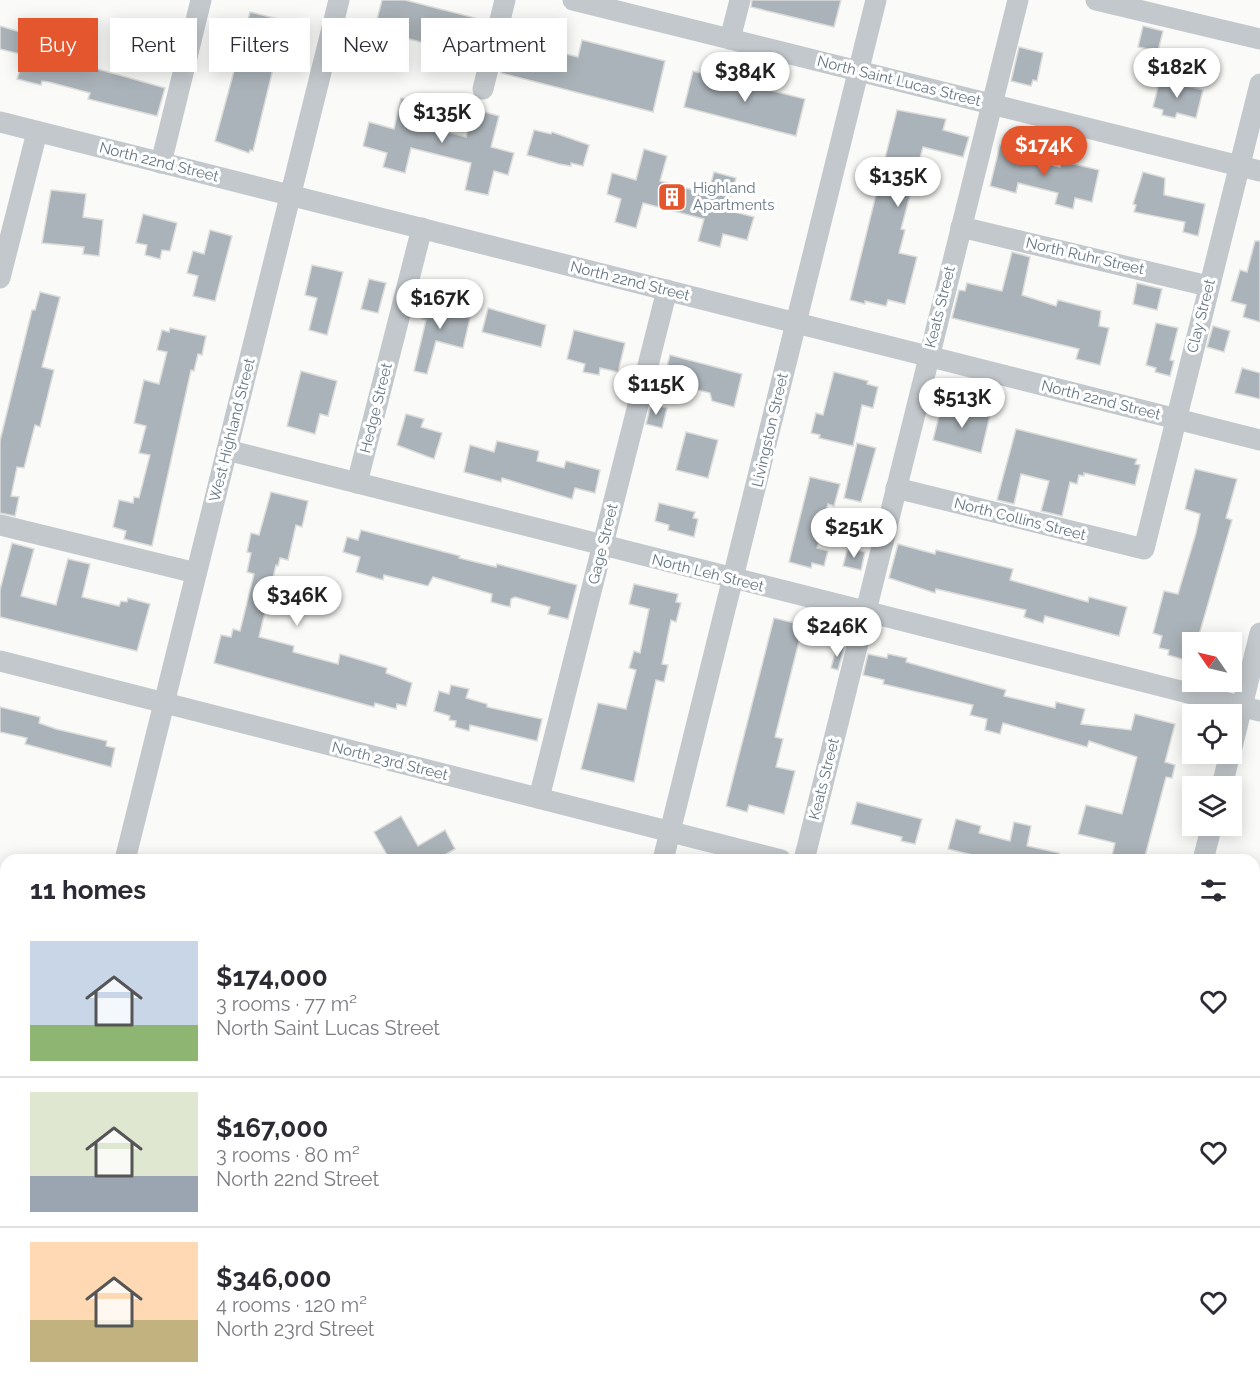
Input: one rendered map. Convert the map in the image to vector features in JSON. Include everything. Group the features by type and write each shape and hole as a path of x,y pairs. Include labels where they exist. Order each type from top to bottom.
{"street":[{"path":"161,163 201,0"},
{"name":"West Highland Street","path":"126,854 339,0"},
{"path":"483,89 506,0"},
{"name":"North Saint Lucas Street","path":"573,0 1260,171"},
{"path":"730,39 740,0"},
{"name":"Livingston Street","path":"665,854 735,580 795,324 876,0"},
{"name":"Keats Street","path":"805,854 1018,0"},
{"path":"1096,0 1260,39"},
{"name":"Clay Street","path":"1144,549 1174,418 1260,84"},
{"name":"North 22nd Street","path":"0,122 1260,440"},
{"path":"1,268 37,132"},
{"name":"North Ruhr Street","path":"961,227 1208,286"},
{"name":"Hedge Street","path":"357,483 422,228"},
{"name":"Gage Street","path":"539,798 667,290"},
{"name":"North Leh Street","path":"227,450 1251,709"},
{"name":"North Collins Street","path":"896,488 1144,549"},
{"path":"0,525 196,573"},
{"path":"1242,727 1251,709 1260,633"},
{"name":"North 23rd Street","path":"0,662 759,854"},
{"path":"1205,854 1209,836"}],"building":[{"path":"382,0 405,0 475,18 421,18 421,42 409,39 409,18 377,18"},
{"path":"752,0 841,0 834,27 751,7"},
{"path":"250,12 274,18 248,18"},
{"path":"0,26 18,31 18,54 0,49"},
{"path":"1143,26 1163,31 1158,51 1138,47"},
{"path":"582,40 665,61 653,112 501,73 567,72 567,54 578,57"},
{"path":"1019,47 1043,53 1037,81 1033,80 1031,86 1011,81"},
{"path":"98,69 165,88 157,116 88,99 90,93 49,82 42,81 41,85 17,79 19,72 98,72"},
{"path":"693,71 805,99 796,136 684,107"},
{"path":"234,72 272,72 253,151 250,150 249,153 215,141"},
{"path":"1160,79 1203,90 1196,118 1177,113 1175,118 1162,115 1163,110 1153,107"},
{"path":"401,98 425,104 420,125 466,137 473,109 499,116 491,147 514,153 508,175 494,171 488,195 465,190 471,163 411,148 405,173 383,167 387,153 363,146 369,122 394,129"},
{"path":"897,110 946,119 943,130 969,137 963,157 923,147 901,229 905,230 899,253 917,257 905,304 888,300 886,306 865,301 865,304 850,300"},
{"path":"534,130 551,134 552,132 589,145 583,166 571,163 571,166 559,164 527,155"},
{"path":"1000,145 1019,150 1017,156 1060,167 1061,161 1099,170 1092,202 1075,198 1073,209 1055,204 1058,193 1018,183 1016,193 990,186"},
{"name":"Highland Apartments","path":"644,149 667,156 660,181 708,194 714,172 736,178 727,210 754,217 747,240 723,234 720,247 698,241 704,219 643,203 636,228 615,222 621,199 607,194 612,173 636,180"},
{"path":"1143,172 1165,178 1164,195 1205,204 1198,236 1183,232 1185,222 1134,212 1136,205 1133,204"},
{"path":"51,190 86,194 83,217 103,220 99,256 83,254 84,247 42,243"},
{"path":"143,214 177,223 170,251 162,250 160,259 145,255 147,245 136,243"},
{"path":"210,230 232,236 215,301 193,296 198,276 187,273 193,251 204,254"},
{"path":"1255,241 1260,241 1260,322 1243,317 1246,305 1231,301 1240,270 1247,272"},
{"path":"1012,252 1030,257 1022,295 1056,306 1058,300 1101,311 1099,326 1109,328 1100,365 1076,359 1079,349 952,318 959,290 965,291 967,283 1002,291"},
{"path":"312,265 343,272 327,335 309,330 317,298 305,295"},
{"path":"369,279 386,283 378,313 361,309"},
{"path":"1137,283 1162,289 1157,310 1133,304"},
{"path":"40,292 60,297 42,367 54,370 40,427 35,425 24,468 17,467 11,496 19,497 15,516 0,513 0,441 32,310 35,310"},
{"path":"427,296 457,304 455,314 470,318 463,348 436,341 427,374 414,371 426,320 422,319"},
{"path":"488,308 546,325 541,347 482,332"},
{"path":"1156,323 1178,328 1170,360 1174,361 1170,376 1155,372 1156,368 1146,365"},
{"path":"1213,326 1230,331 1224,352 1207,347"},
{"path":"170,328 206,336 202,355 198,354 194,371 191,370 152,546 124,539 126,531 113,527 119,500 133,503 134,497 139,498 150,455 139,453 146,426 134,423 144,380 159,384 167,352 157,350 162,330 169,332"},
{"path":"574,330 625,343 618,372 600,368 599,375 583,372 585,364 567,359"},
{"path":"670,355 742,374 734,407 712,401 710,393 663,381"},
{"path":"1242,368 1260,373 1260,399 1235,393"},
{"path":"301,371 337,381 328,416 320,414 315,434 287,426"},
{"path":"834,372 868,381 867,384 878,387 873,408 862,405 853,446 819,438 820,435 811,433 816,413 823,415"},
{"path":"651,404 667,408 662,428 646,424"},
{"path":"941,408 958,413 959,408 990,415 981,453 933,440"},
{"path":"406,414 424,419 421,427 442,433 434,459 397,445"},
{"path":"1016,429 1137,459 1135,464 1140,465 1135,485 1084,473 1084,476 1079,475 1077,484 1070,482 1062,516 1041,511 1049,481 1021,474 1014,504 997,500"},
{"path":"686,432 718,440 708,478 676,470"},
{"path":"497,441 539,451 537,461 564,468 566,461 600,470 595,493 575,488 572,499 502,478 501,482 464,472 470,445 494,452"},
{"path":"857,443 876,448 861,502 844,498"},
{"path":"1195,469 1237,479 1226,518 1232,520 1200,632 1182,632 1182,659 1168,655 1169,650 1159,648 1162,636 1153,633 1164,591 1178,594 1196,533 1200,514 1185,509"},
{"path":"810,477 840,484 834,506 828,504 817,548 828,551 824,566 812,563 811,568 789,562"},
{"path":"271,492 308,501 302,527 296,525 288,560 280,558 278,566 276,565 259,637 294,646 293,652 338,664 340,654 387,668 386,673 412,683 406,706 397,704 396,709 375,703 374,707 214,663 221,635 231,637 233,629 240,631 254,574 247,572 251,553 247,552 251,533 259,535"},
{"path":"659,503 695,512 693,518 698,519 694,537 668,530 669,525 655,521"},
{"path":"361,530 460,556 459,558 496,567 497,564 577,585 568,619 548,614 550,607 515,597 511,599 510,607 491,602 492,594 433,577 428,586 384,575 383,580 356,572 360,557 343,552 347,537 358,540"},
{"path":"12,543 34,549 21,596 56,605 68,559 90,564 82,597 119,606 121,601 127,602 128,598 150,604 137,651 0,617 0,590"},
{"path":"898,544 935,554 936,550 1013,569 1010,580 1088,602 1089,597 1127,607 1119,636 1045,616 1043,623 1024,617 1026,610 936,589 935,593 889,578"},
{"path":"848,547 865,552 861,570 843,566"},
{"path":"634,584 678,594 676,602 681,603 676,622 671,620 662,664 668,665 664,682 656,680 634,782 581,769 598,703 626,709 636,670 629,668 634,651 640,653 649,609 629,604"},
{"path":"774,618 803,625 775,737 783,739 776,767 795,771 784,814 749,805 747,812 726,806"},
{"path":"837,646 844,648 838,670 831,668"},
{"path":"868,654 887,658 888,654 907,658 906,662 1006,690 1004,696 1055,708 1056,702 1085,709 1081,724 1131,730 1135,714 1175,724 1165,762 1175,765 1172,778 1166,777 1146,854 1112,854 1115,843 1078,834 1086,805 1122,814 1137,757 1089,741 1087,747 1003,723 1000,734 985,730 987,719 970,715 973,705 883,684 884,680 863,675"},
{"path":"451,685 469,689 466,698 487,704 487,707 542,719 537,741 470,725 469,731 455,727 456,721 449,720 450,716 434,711 439,691 449,694"},
{"path":"0,707 40,717 39,723 56,729 107,741 106,746 115,748 111,767 25,744 27,738 0,732"},
{"path":"857,802 922,819 915,844 901,841 902,837 851,824"},
{"path":"401,816 418,846 445,830 455,849 446,854 387,854 374,832"},
{"path":"956,819 981,826 979,833 1010,841 1014,822 1031,826 1027,846 1059,853 968,854 948,849"}],"place":[{"name":"Highland Apartments","path":"672,197"}]}
